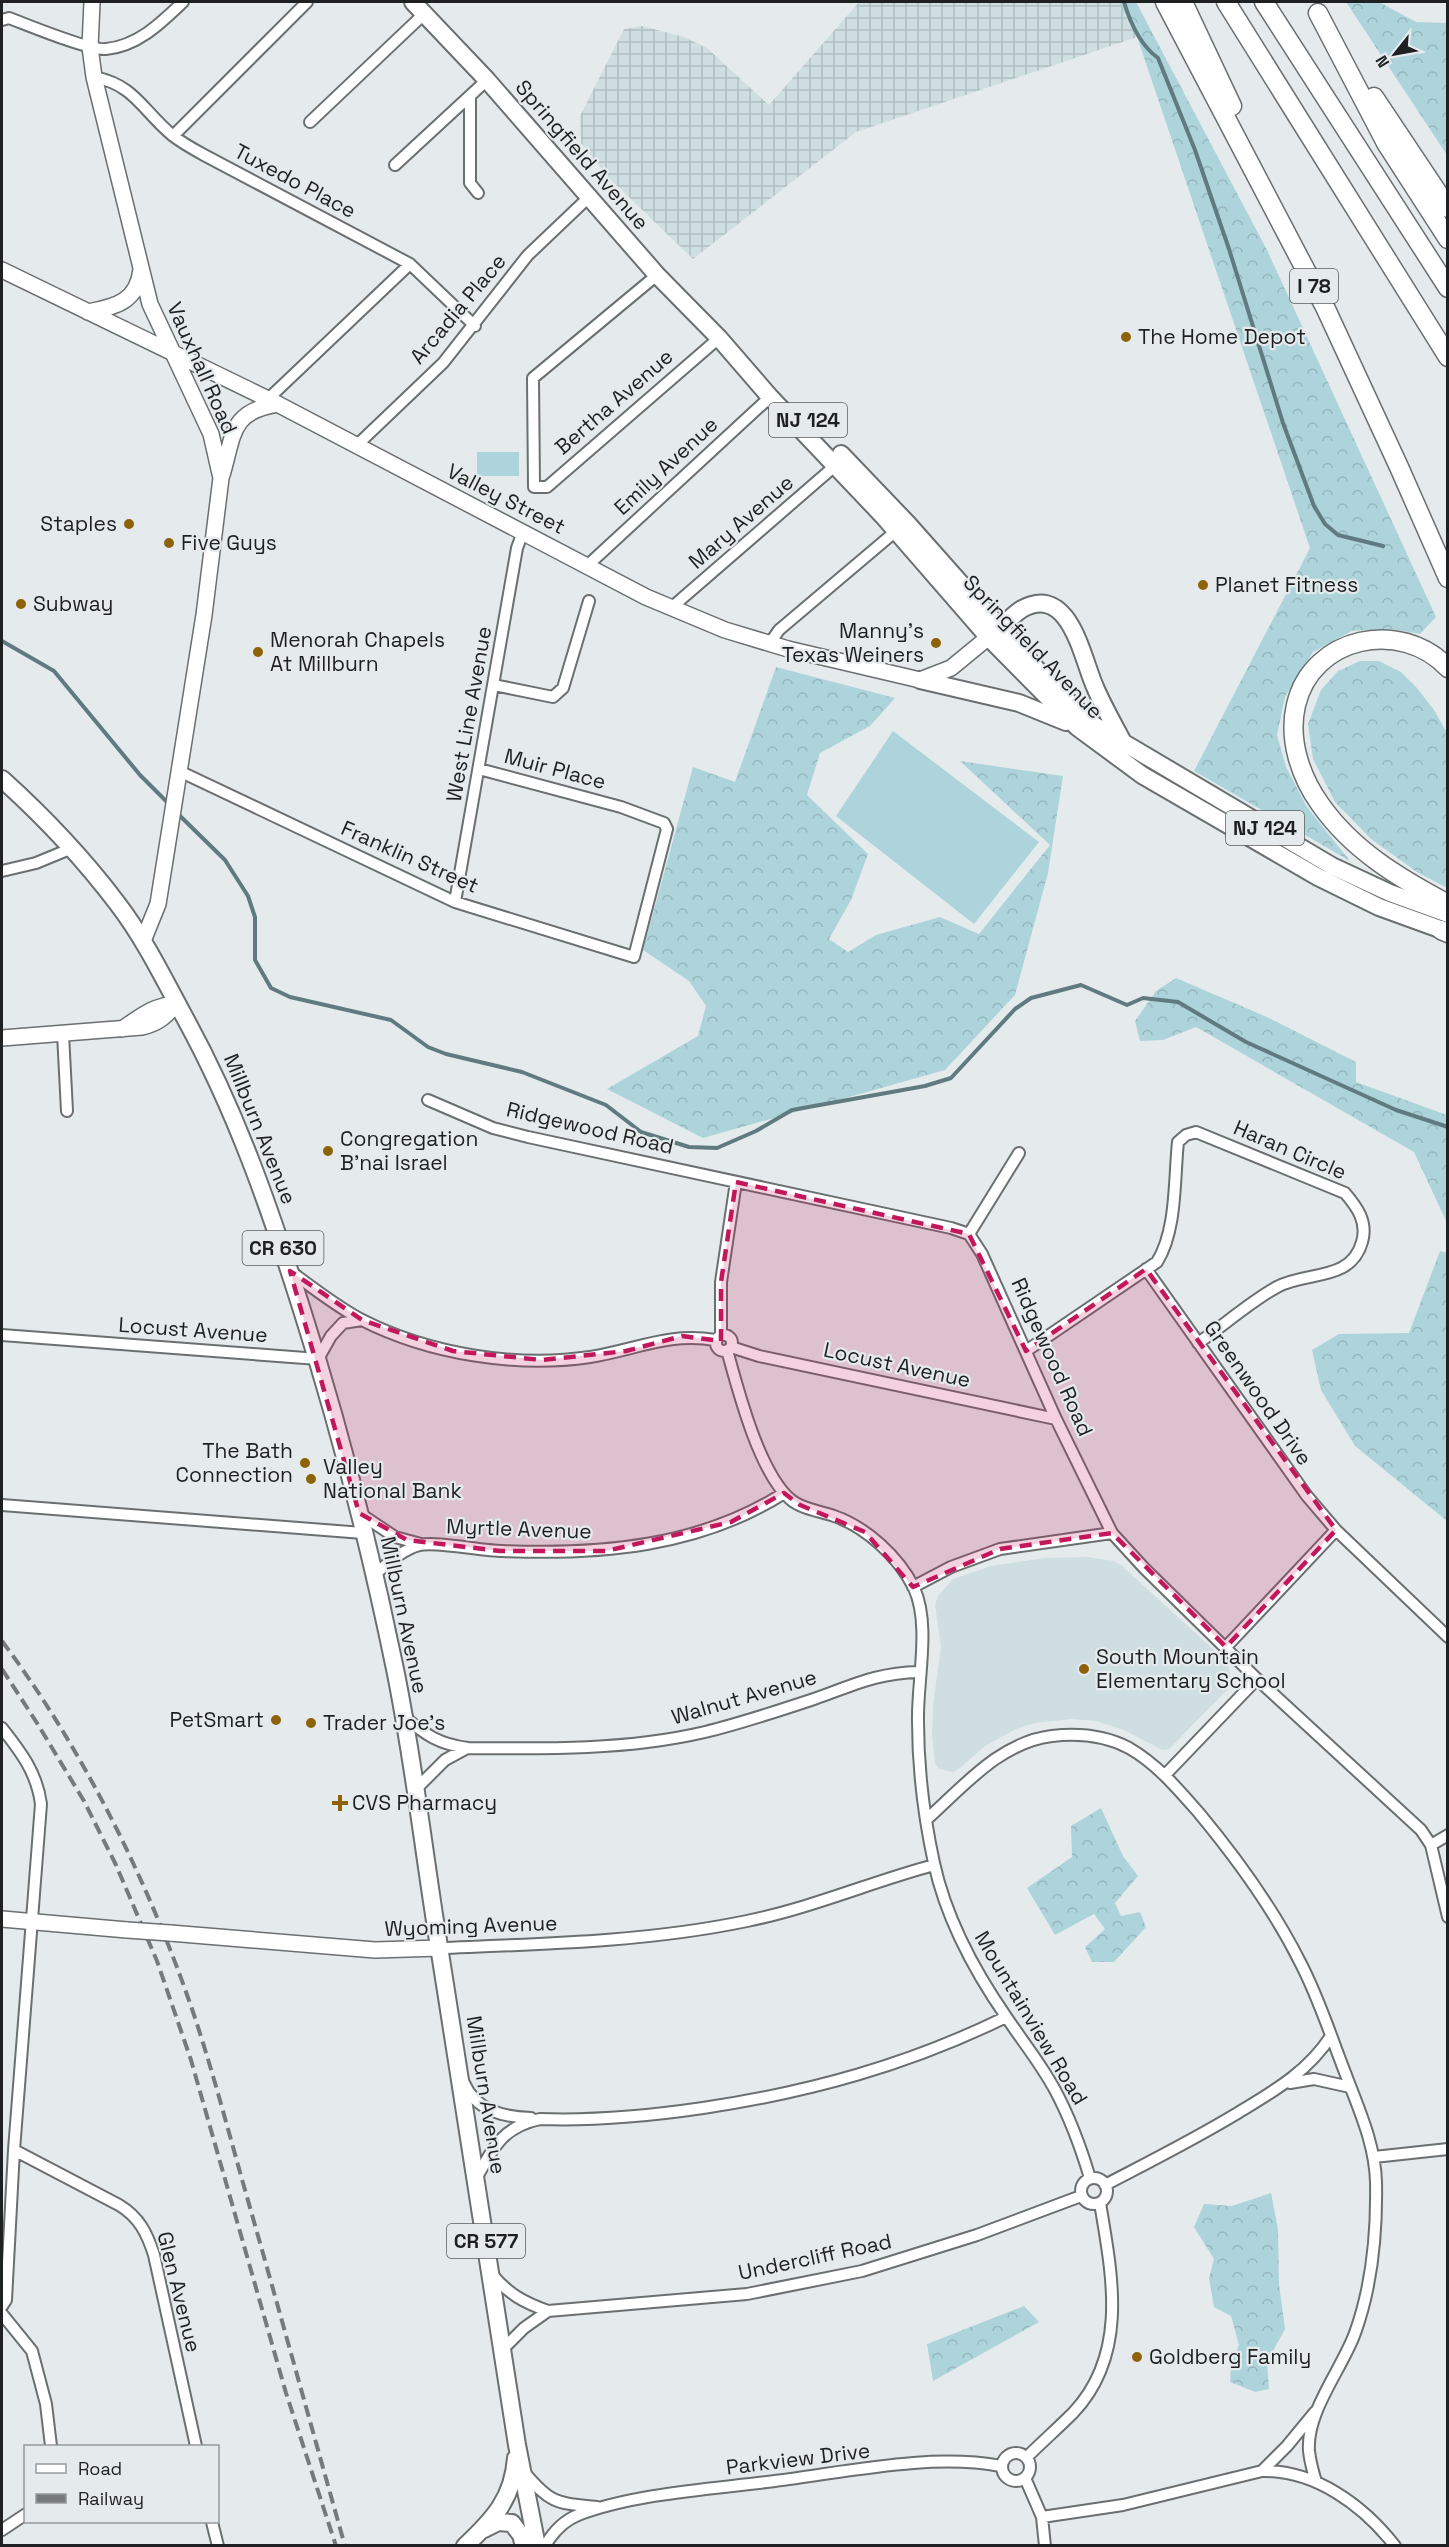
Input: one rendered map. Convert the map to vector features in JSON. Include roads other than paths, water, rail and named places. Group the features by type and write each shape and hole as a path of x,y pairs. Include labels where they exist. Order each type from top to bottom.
{"highway":[{"name":"I 78","path":"1165,2 1264,189 1353,366 1448,578"},
{"path":"1183,2 1228,93 1264,189"},
{"path":"1226,2 1448,357"},
{"path":"1264,2 1448,288"},
{"path":"1314,7 1448,208"},
{"path":"1314,7 1386,143 1448,238"},
{"path":"1448,668 1434,656 1404,642 1383,638 1350,644 1331,654 1309,675 1296,704 1294,726 1296,753 1305,779 1332,819 1372,858 1408,882 1448,904"}],"main road":[{"name":"Vauxhall Road","path":"92,2 90,46 94,77 150,304 211,434 221,478 204,615 158,904 143,941"},
{"name":"Springfield Avenue","path":"419,7 487,80 657,275 719,338 770,397 995,632 1083,716 1125,744 1332,866 1398,896 1446,927"},
{"path":"88,312 114,308 128,298 138,284 141,269"},
{"name":"Valley Street","path":"2,270 273,401 671,608 725,630 920,680"},
{"name":"Springfield Avenue","path":"719,338 760,369 908,524 995,632 1077,727 1142,775 1318,877 1379,907 1446,927"},
{"path":"221,478 240,420 273,401"},
{"path":"920,680 951,668 1022,609 1039,604 1052,606 1069,620 1094,686 1125,744"},
{"path":"920,680 1019,703 1077,727"},
{"name":"Millburn Avenue","path":"2,779 70,849 120,906 143,941 218,1078 249,1151 318,1359 374,1575 403,1716 517,2445 537,2546"},
{"path":"2,1038 122,1029 141,1014 158,1006 177,1003"},
{"name":"Wyoming Avenue","path":"2,1919 375,1950 440,1948"},
{"name":"CR 577","path":"465,2546 499,2509 512,2486 517,2445"},
{"path":"480,2531 498,2522 512,2523 521,2535 524,2546"}],"street":[{"path":"2,20 9,18 90,46 106,49 146,35 183,2"},
{"path":"173,136 307,2"},
{"path":"309,122 419,7"},
{"name":"Tuxedo Place","path":"94,77 111,80 129,90 150,115 173,136 204,156 410,264 475,326"},
{"path":"394,165 487,80"},
{"path":"470,97 470,183 478,193"},
{"name":"Arcadia Place","path":"356,446 443,363 475,326 528,255 589,197"},
{"path":"273,401 410,264"},
{"name":"Bertha Avenue","path":"657,275 533,378 533,485 539,489 547,487 719,338"},
{"name":"Emily Avenue","path":"588,565 770,397"},
{"name":"Mary Avenue","path":"671,608 836,465"},
{"path":"770,643 779,630 896,531"},
{"name":"West Line Avenue","path":"455,902 517,548 523,532"},
{"path":"494,685 553,697 562,688 589,601"},
{"name":"Muir Place","path":"479,769 621,807 664,823 667,829 634,957"},
{"name":"Franklin Street","path":"179,771 455,902 634,957"},
{"path":"2,871 36,863 70,849"},
{"path":"63,1034 67,1111"},
{"name":"Ridgewood Road","path":"428,1100 493,1128 951,1228 969,1234 982,1254 1056,1419 1112,1533 1144,1568 1257,1679 1421,1830 1431,1845 1448,1917"},
{"name":"Haran Circle","path":"1146,1269 1157,1262 1165,1248 1178,1142 1186,1135 1196,1132 1345,1193 1360,1210 1363,1240 1359,1252 1350,1263 1328,1274 1297,1279 1277,1286 1198,1343"},
{"path":"969,1234 1019,1153"},
{"path":"729,1349 719,1350 718,1337 721,1282 736,1182"},
{"path":"1026,1351 1146,1269"},
{"name":"Greenwood Drive","path":"1146,1269 1307,1496 1336,1530 1448,1637"},
{"path":"290,1271 362,1320 410,1339 453,1351 495,1358 542,1360 586,1357 626,1351 682,1336 718,1337"},
{"path":"318,1359 331,1336 343,1323 362,1320"},
{"name":"Locust Avenue","path":"2,1335 318,1359"},
{"name":"Locust Avenue","path":"729,1349 1056,1419"},
{"name":"Mountainview Road","path":"729,1349 761,1452 774,1479 784,1493 800,1505 836,1516 865,1532 886,1551 913,1587 919,1601 922,1624 918,1744 926,1820 934,1865 958,1933 1006,2017 1054,2088 1080,2145 1090,2178"},
{"name":"Myrtle Avenue","path":"359,1513 389,1534 422,1544 500,1551 606,1551 652,1543 731,1522 784,1493"},
{"path":"2,1505 363,1533"},
{"path":"1226,1647 1336,1530"},
{"path":"913,1587 951,1567 1000,1549 1112,1533"},
{"name":"Myrtle Avenue","path":"374,1575 406,1551 422,1544"},
{"name":"Walnut Avenue","path":"403,1716 432,1739 451,1745 468,1748 577,1748 659,1740 703,1732 762,1717 880,1674 919,1672"},
{"path":"1165,1775 1257,1679"},
{"path":"2,1728 32,1770 39,1787 42,1804 14,2150 6,2300 2,2306"},
{"path":"926,1820 991,1762 1026,1742 1052,1736 1093,1736 1118,1743 1144,1758 1165,1775 1227,1848 1256,1886 1300,1962 1350,2086 1374,2157 1373,2252 1366,2292 1355,2333 1338,2372 1317,2409 1287,2446 1262,2471"},
{"name":"Walnut Avenue","path":"416,1789 445,1760 468,1748"},
{"path":"1431,1845 1448,1835"},
{"name":"Wyoming Avenue","path":"440,1948 598,1942 746,1922 825,1901 889,1877 934,1865"},
{"path":"460,2074 467,2091 499,2115 579,2120 633,2118 784,2095 894,2065 963,2038 1006,2017"},
{"path":"1105,2185 1194,2139 1286,2084 1315,2059 1331,2036"},
{"path":"1286,2084 1314,2079 1350,2086"},
{"path":"476,2180 491,2150 500,2139 517,2126 540,2119"},
{"path":"1374,2157 1448,2149"},
{"name":"Glen Avenue","path":"14,2150 128,2210 144,2228 154,2255 196,2445"},
{"path":"1027,2457 1074,2412 1087,2394 1107,2354 1113,2311 1108,2252 1100,2203 1107,2193 1105,2185 1099,2179 1090,2178 1081,2187 1081,2196 1087,2203 1100,2203"},
{"name":"Undercliff Road","path":"491,2274 509,2293 528,2304 548,2311 747,2294 862,2271 977,2235 1081,2196"},
{"path":"502,2350 524,2328 548,2311"},
{"path":"2,2314 32,2351 46,2404 51,2445"},
{"path":"1316,2482 1309,2450 1317,2409"},
{"path":"1025,2478 1016,2481 1007,2479 1001,2466 1009,2454 1019,2453 1027,2457 1030,2466 1025,2478 1042,2517 1045,2546"},
{"name":"Parkview Drive","path":"545,2546 564,2523 601,2507 676,2494 934,2461 980,2462 1001,2466"},
{"path":"1042,2517 1142,2502 1262,2471 1282,2472 1316,2482 1353,2504 1395,2546"},
{"name":"Parkview Drive","path":"524,2472 538,2489 557,2502 601,2507"},
{"path":"2,2530 24,2515"},
{"path":"212,2523 218,2546"}],"waterway":[{"path":"1124,2 1136,33 1158,58 1195,150 1229,249 1283,423 1314,506 1325,524 1338,535 1383,546"},
{"path":"2,641 54,671 140,775 169,804"},
{"path":"176,812 225,860 248,896 255,917 255,960 271,988 290,997 391,1020 428,1047 446,1054 522,1072 606,1105 641,1132 689,1147 717,1148 756,1131 792,1110 925,1086 951,1078 1015,1009 1031,998 1081,985 1127,1005 1143,998 1178,1002 1246,1042 1396,1110 1448,1127"}],"railway":[{"path":"2,1641 60,1726 86,1771 134,1865 175,1961 214,2079 345,2546"},
{"path":"2,1669 84,1801 116,1865 157,1961 191,2060 286,2393 336,2546"}],"place":[{"name":"The Home Depot","path":"1126,337"},
{"name":"Staples","path":"129,524"},
{"name":"Five Guys","path":"169,543"},
{"name":"Planet Fitness","path":"1203,585"},
{"name":"Subway","path":"21,604"},
{"name":"Manny’s Texas Weiners","path":"936,643"},
{"name":"Menorah Chapels At Millburn","path":"258,652"},
{"name":"Congregation B'nai Israel","path":"328,1151"},
{"name":"The Bath Connection","path":"305,1463"},
{"name":"Valley National Bank","path":"311,1479"},
{"name":"South Mountain Elementary School","path":"1084,1669"},
{"name":"PetSmart","path":"276,1720"},
{"name":"Trader Joe's","path":"311,1723"},
{"name":"CVS Pharmacy","path":"340,1803"},
{"name":"Goldberg Family","path":"1137,2357"}]}
